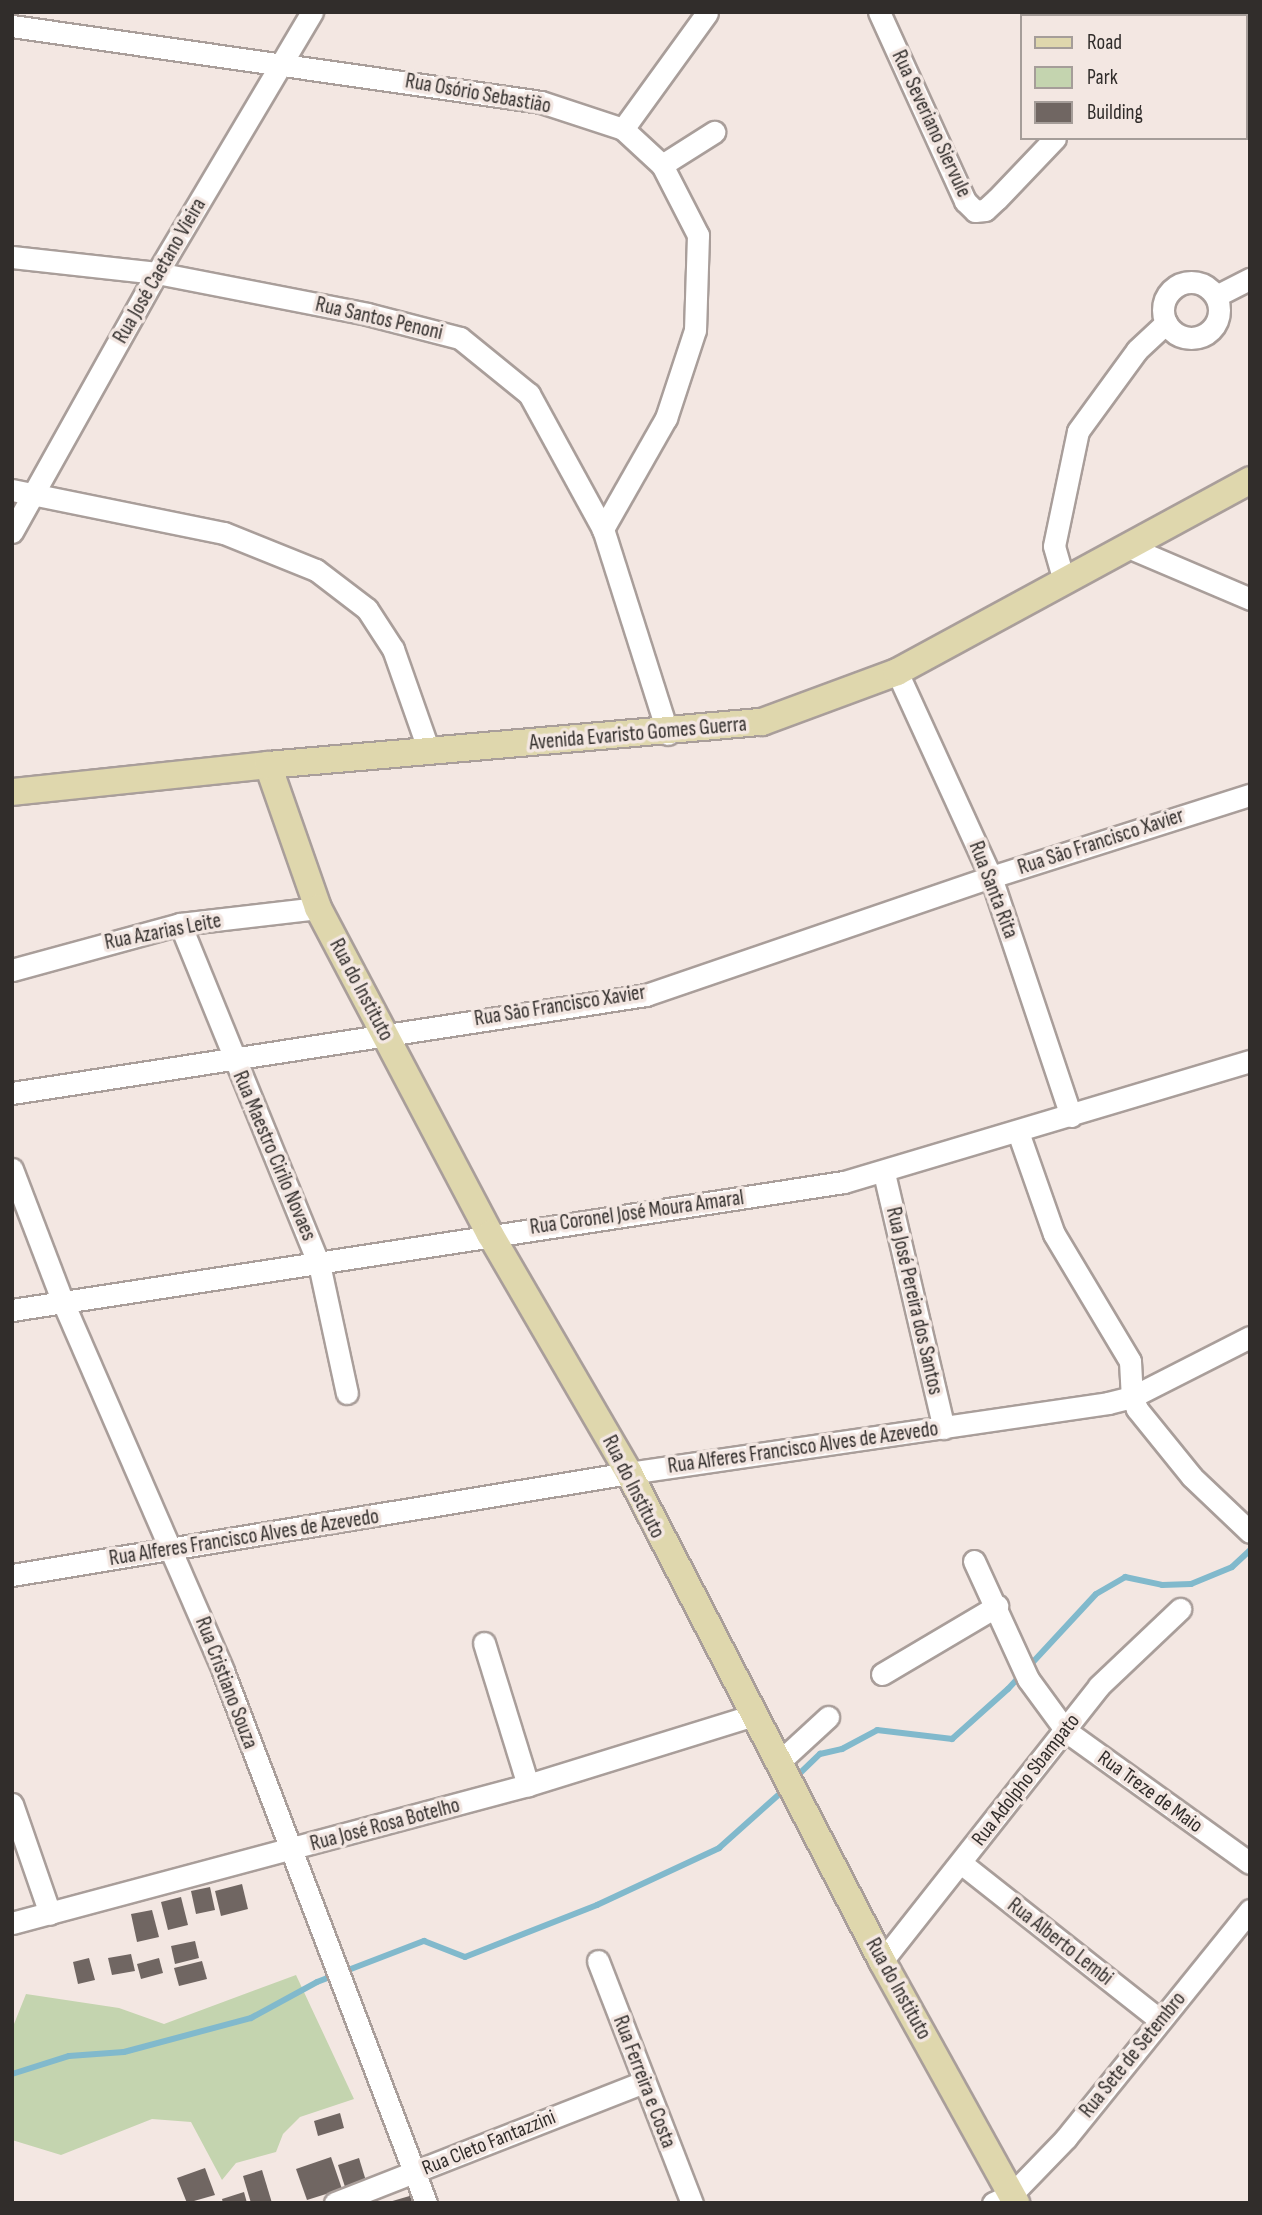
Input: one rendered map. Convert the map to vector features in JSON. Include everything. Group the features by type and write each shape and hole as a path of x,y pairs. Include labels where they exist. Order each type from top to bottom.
{"main road":[{"name":"Avenida Evaristo Gomes Guerra","path":"12,792 268,765 668,734 762,722 897,672 1250,480"},
{"name":"Rua do Instituto","path":"268,765 318,908 490,1234 629,1473 1007,2200"}],"street":[{"name":"Rua José Caetano Vieira","path":"12,532 157,273 312,12"},
{"name":"Rua Severiano Siervule","path":"879,12 965,201 975,211 985,209 997,199 1053,140"},
{"path":"624,129 707,13"},
{"name":"Rua Osório Sebastião","path":"12,26 284,62 541,102 624,129 662,165 698,235 695,330 666,418 603,529"},
{"path":"662,165 714,132"},
{"name":"Rua Santos Penoni","path":"12,257 157,273 367,314 460,338 529,394 603,529 668,734"},
{"path":"1216,296 1250,278"},
{"path":"1063,581 1054,546 1078,431 1137,350 1166,323 1165,297 1177,285 1203,284 1216,296 1217,322 1205,334 1188,338 1166,323"},
{"path":"12,489 224,533 316,570 367,609 393,649 429,751"},
{"path":"1126,546 1250,600"},
{"name":"Rua Santa Rita","path":"897,672 991,877 1071,1116"},
{"name":"Rua São Francisco Xavier","path":"12,1093 234,1060 383,1032 646,995 991,877 1250,795"},
{"name":"Rua Azarias Leite","path":"12,970 180,924 318,908"},
{"name":"Rua Maestro Cirilo Novaes","path":"180,924 319,1264 347,1393"},
{"name":"Rua Coronel José Moura Amaral","path":"12,1310 62,1300 319,1264 490,1234 884,1173 1250,1061"},
{"path":"1018,1132 1054,1234 1130,1361 1132,1397 1147,1424 1192,1477 1250,1532"},
{"name":"Rua Cristiano Souza","path":"12,1169 62,1300 223,1671 288,1852 426,2203"},
{"name":"Rua José Pereira dos Santos","path":"884,1173 944,1428"},
{"name":"Rua Alferes Francisco Alves de Azevedo","path":"12,1575 172,1551 629,1473 944,1428 1132,1397 1250,1336"},
{"name":"Rua Treze de Maio","path":"974,1561 1028,1679 1066,1731 1250,1863"},
{"path":"882,1674 996,1606"},
{"name":"Rua Adolpho Sbampato","path":"882,1961 1066,1731 1098,1686 1180,1609"},
{"path":"484,1643 528,1785"},
{"name":"Rua José Rosa Botelho","path":"12,1923 288,1852 528,1785 754,1715"},
{"path":"778,1763 828,1717"},
{"path":"12,1804 50,1914"},
{"name":"Rua Alberto Lembi","path":"961,1863 1160,2020"},
{"name":"Rua Sete de Setembro","path":"1007,2200 1066,2138 1250,1910"},
{"name":"Rua Ferreira e Costa","path":"598,1961 692,2203"},
{"name":"Rua Cleto Fantazzini","path":"335,2203 643,2082"}],"green space":[{"path":"296,1975 354,2099 300,2117 283,2134 276,2152 236,2163 222,2180 191,2122 152,2119 61,2155 12,2140 12,2029 26,1994 119,2008 164,2024"}],"building":[{"path":"242,1884 248,1909 221,1916 215,1891"},
{"path":"210,1887 215,1910 196,1914 191,1891"},
{"path":"181,1897 188,1925 168,1930 161,1902"},
{"path":"152,1910 159,1937 137,1942 131,1914"},
{"path":"195,1941 199,1958 175,1964 171,1946"},
{"path":"131,1954 135,1971 112,1975 108,1958"},
{"path":"89,1958 95,1980 78,1984 73,1962"},
{"path":"159,1958 163,1973 141,1979 137,1964"},
{"path":"202,1961 207,1979 179,1986 174,1968"},
{"path":"340,2113 344,2128 318,2136 314,2121"},
{"path":"331,2157 342,2189 307,2200 296,2169"},
{"path":"359,2158 366,2181 345,2187 338,2165"},
{"path":"205,2168 215,2195 187,2203 177,2178"},
{"path":"262,2170 272,2203 251,2203 243,2176"},
{"path":"244,2192 247,2203 223,2203 222,2199"},
{"path":"413,2195 415,2203 389,2203 389,2202"}],"waterway":[{"path":"795,1778 820,1754 842,1749 877,1730 952,1739 1008,1689 1096,1594 1125,1577 1162,1585 1191,1584 1232,1567 1250,1550"},
{"path":"12,2074 69,2056 124,2052 251,2018 317,1982 424,1941 465,1957 597,1905 719,1848 785,1789"}]}
